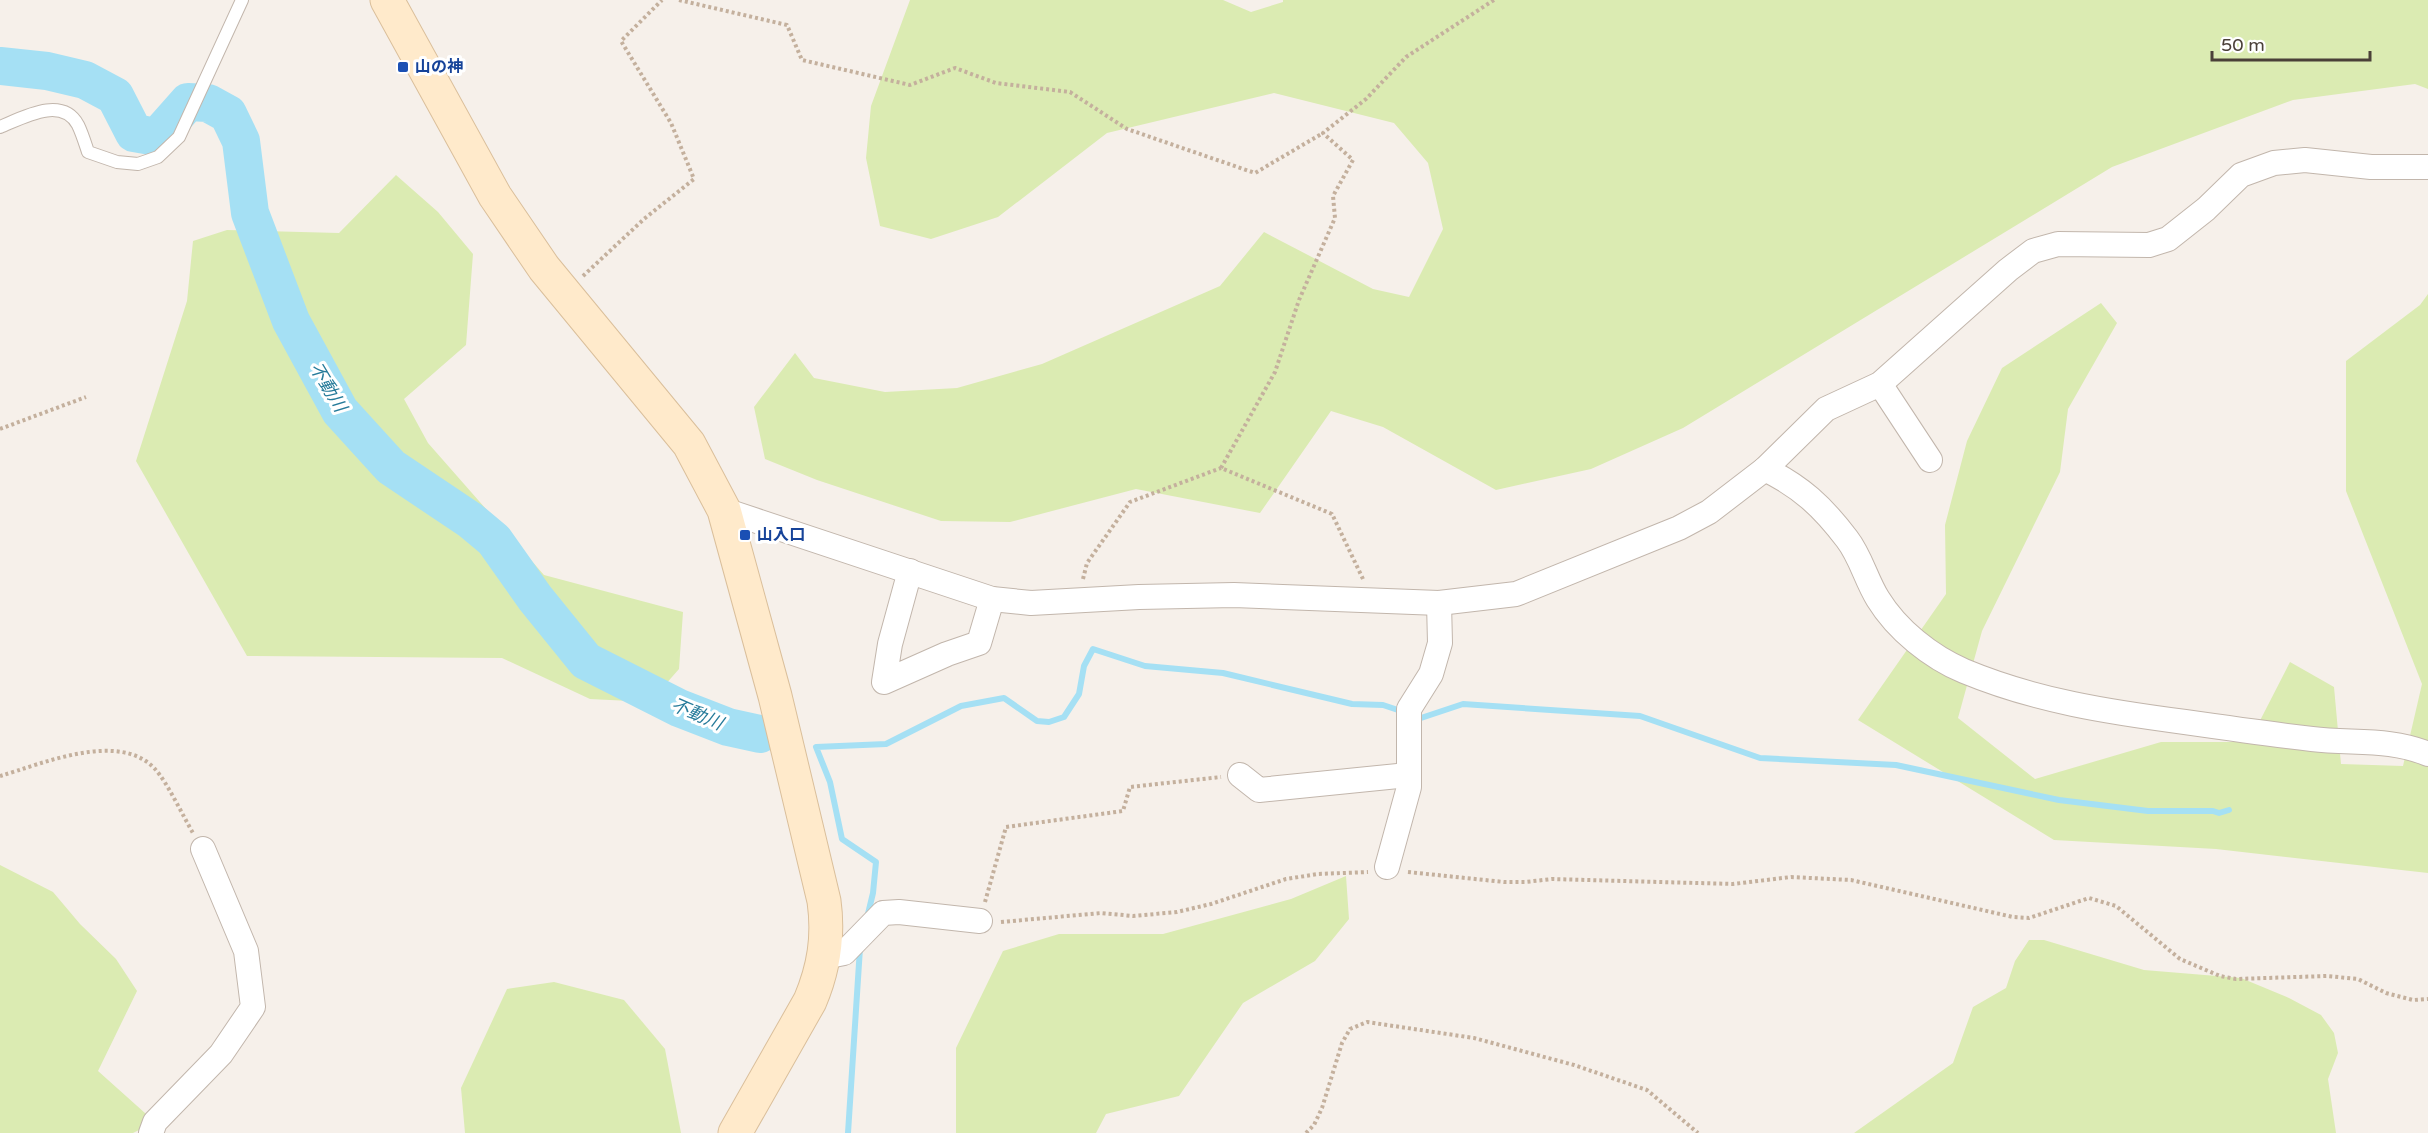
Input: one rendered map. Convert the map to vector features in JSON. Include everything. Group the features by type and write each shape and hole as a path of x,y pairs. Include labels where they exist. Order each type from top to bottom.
{"street":[{"path":"387,0 495,196 544,268 689,444 724,510 775,696 824,901 828,927 824,957 810,1001 735,1133"},
{"path":"724,510 992,599 1031,603 1139,597 1234,596 1439,603 1516,594 1679,528 1709,512 1765,469 1826,409 1880,384 2008,270 2033,251 2058,244 2149,245 2168,239 2206,209 2241,175 2274,163 2305,160 2371,167 2428,167"},
{"path":"1880,384 1930,460"},
{"path":"1765,469 1788,481 1812,498 1848,540 1877,599 1895,623 1934,655 1963,670 2061,703 2117,713 2315,740 2390,743 2428,754"},
{"path":"910,571 890,644 884,682 947,654 979,643 992,599"},
{"path":"1387,867 1409,787 1410,709 1431,674 1440,643 1439,603"},
{"path":"1240,775 1259,790 1408,775"},
{"path":"151,1133 154,1122 221,1054 253,1007 246,951 203,849"},
{"path":"824,957 844,953 883,913 899,912 980,921"}],"lane":[{"path":"0,128 41,111 60,110 69,114 77,123 88,152 117,162 138,164 158,157 179,137 193,108 197,93 242,0"}],"path":[{"path":"564,293 644,219 694,179 671,123 621,41 662,0"},
{"path":"679,0 787,26 802,60 910,85 955,68 996,83 1070,92 1127,129 1255,173 1323,133 1366,99 1407,57 1494,0"},
{"path":"1077,601 1087,563 1130,502 1221,468 1275,372 1299,300 1335,218 1333,196 1353,160 1323,133"},
{"path":"0,429 86,397"},
{"path":"1221,468 1332,514 1374,602"},
{"path":"0,776 90,750 128,752 154,768 203,849"},
{"path":"1240,775 1130,787 1123,811 1006,827 980,921 1035,921 1101,913 1132,916 1177,912 1211,904 1286,879 1318,874 1372,872 1387,867 1414,873 1504,882 1552,879 1733,884 1791,877 1851,880 2013,917 2029,918 2089,898 2116,906 2180,959 2220,976 2236,979 2327,976 2358,979 2386,993 2413,1000 2428,999"},
{"path":"1306,1133 1314,1125 1322,1108 1342,1043 1350,1029 1367,1022 1474,1038 1574,1065 1647,1090 1698,1133"}],"green space":[{"path":"910,0 1223,0 1251,12 1283,2 1283,0 2428,0 2428,89 2415,84 2293,100 2112,167 1683,428 1591,469 1496,490 1383,427 1331,411 1260,513 1136,489 1010,522 941,521 817,480 765,459 754,407 795,353 814,378 885,392 957,388 1042,364 1220,286 1264,232 1373,289 1409,297 1443,229 1428,163 1394,123 1274,93 1107,133 998,217 931,239 880,226 866,158 871,106"},
{"path":"396,175 438,212 473,254 466,345 404,399 428,443 544,575 683,612 679,669 650,702 590,699 502,658 247,656 136,461 187,301 193,241 227,230 339,233"},
{"path":"2428,294 2428,873 2216,849 2054,840 1858,720 1946,594 1945,525 1967,441 2002,368 2101,303 2117,323 2068,409 2060,472 1982,631 1958,718 2035,779 2161,742 2249,742 2290,662 2334,687 2341,764 2403,766 2422,684 2346,491 2346,361 2420,305"},
{"path":"0,865 53,892 80,924 116,959 137,991 98,1071 155,1122 133,1133 0,1133"},
{"path":"1346,876 1349,919 1315,961 1243,1003 1179,1096 1106,1114 1096,1133 956,1133 956,1048 1003,951 1059,934 1163,934 1291,899"},
{"path":"2029,940 2044,940 2144,970 2241,978 2289,998 2321,1015 2334,1033 2338,1053 2328,1079 2336,1133 1854,1133 1953,1063 1973,1007 2006,988 2015,961"},
{"path":"554,982 624,1000 665,1049 681,1133 465,1133 461,1088 507,989"}],"waterway":[{"name":"不動川","path":"0,66 47,71 85,80 115,96 134,133 157,137 188,102 208,103 228,114 241,141 250,213 291,321 340,411 391,467 470,520 494,540 535,598 586,661 679,708 728,727 760,734"},
{"path":"867,918 873,893 876,862 842,839 830,782 816,747 886,744 961,706 1004,698 1037,721 1049,722 1064,717 1079,694 1084,666 1093,649 1145,666 1223,673 1352,704 1383,705 1404,712"},
{"path":"1414,715 1421,718 1463,704 1640,716 1760,758 1896,765 2059,800 2148,811 2213,811 2219,813 2229,810"},
{"path":"848,1133 860,948"}],"place":[{"name":"山の神","path":"403,67"},
{"name":"山入口","path":"745,535"}]}
